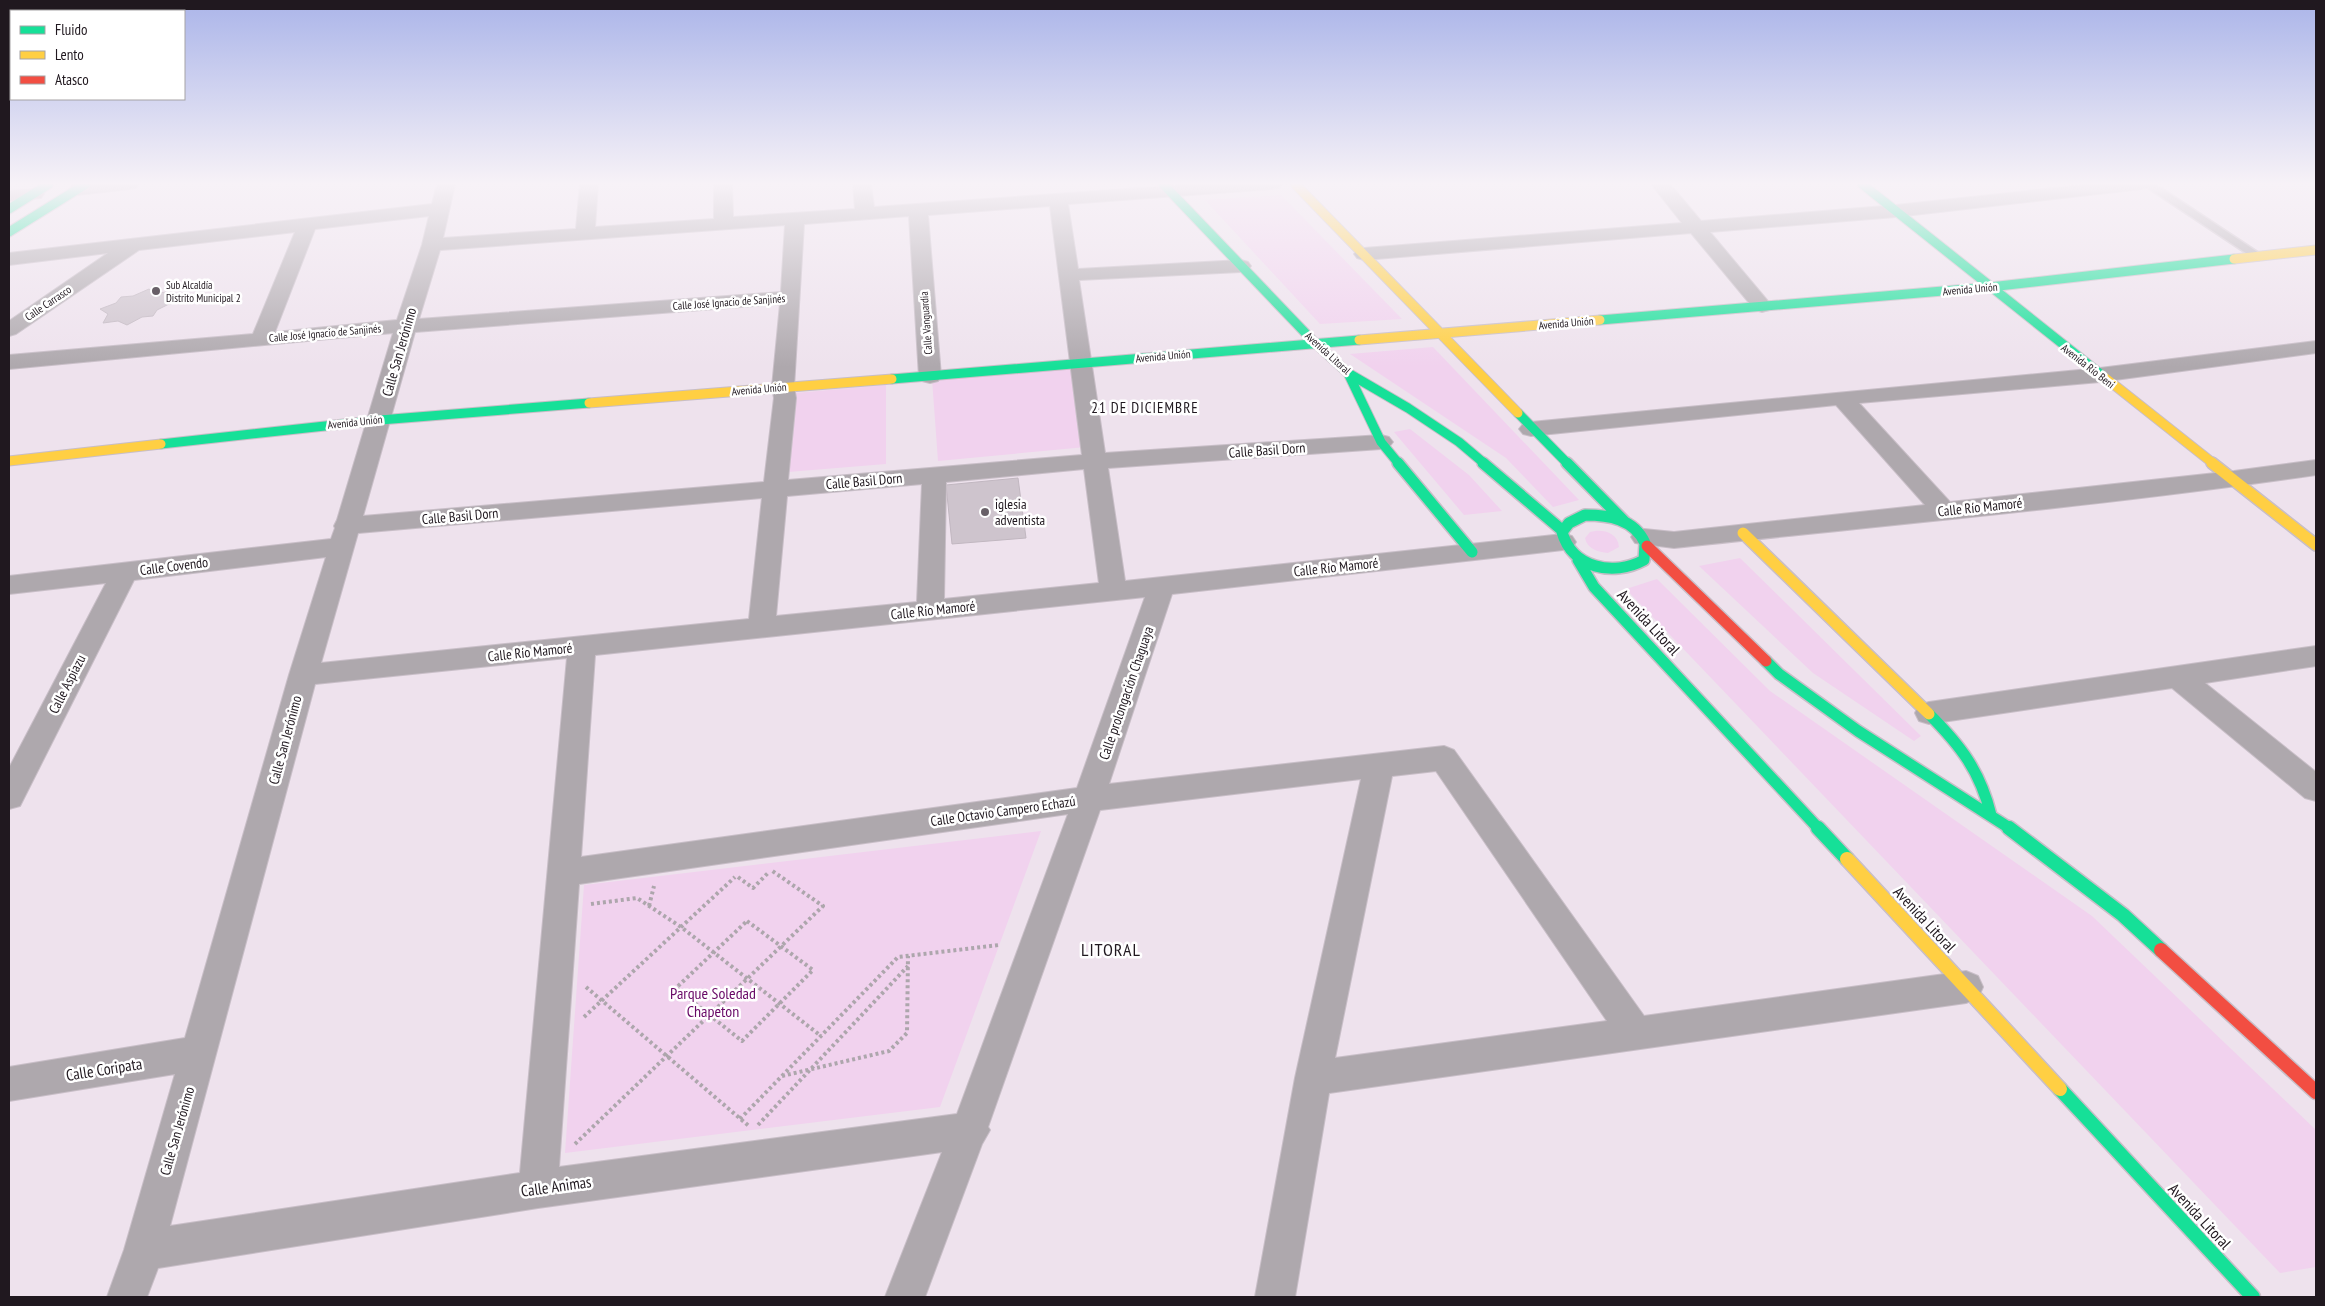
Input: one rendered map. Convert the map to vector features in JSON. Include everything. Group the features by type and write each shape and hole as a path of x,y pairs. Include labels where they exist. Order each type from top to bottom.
{"main road":[{"name":"Avenida Litoral","path":"1221,245 1316,343 1348,373 1408,408 1459,442 1568,544 1594,587 2253,1297"},
{"path":"1355,245 1532,429 1779,674 1858,731 1991,815 2123,916 2316,1092"},
{"name":"Avenida Río Beni","path":"1937,245 2316,545"},
{"name":"Avenida Unión","path":"9,461 380,420 1990,288 2316,250"},
{"path":"1348,373 1381,442 1472,552"},
{"path":"1585,515 1612,517 1639,535 1646,555 1641,562 1632,568 1605,570 1590,566 1568,544 1566,525 1574,519 1585,515"},
{"path":"1743,533 1959,743 1976,766 1987,795 1991,815"}],"street":[{"path":"9,259 121,245"},
{"name":"Calle Carrasco","path":"9,330 134,245"},
{"path":"261,339 299,245"},
{"name":"Calle San Jerónimo","path":"127,1297 144,1250 343,536 432,245"},
{"path":"761,628 786,398 782,387 791,297 794,245"},
{"name":"Calle Vanguardia","path":"921,245 930,376"},
{"path":"1064,245 1113,591"},
{"path":"1364,254 1484,245"},
{"path":"1710,245 1762,306"},
{"path":"1068,275 1241,266"},
{"name":"Calle José Ignacio de Sanjinés","path":"9,362 406,326 791,297"},
{"path":"1532,429 1842,398 2100,375 2316,346"},
{"path":"1842,398 1945,511"},
{"name":"Calle Basil Dorn","path":"343,536 777,489 1094,461 1381,442"},
{"name":"Calle Río Mamoré","path":"1639,535 1674,540 2234,479 2316,467"},
{"path":"930,610 934,475"},
{"name":"Calle Covendo","path":"9,584 125,571 343,536"},
{"name":"Calle Río Mamoré","path":"303,675 1472,552 1568,544"},
{"name":"Calle Aspiazu","path":"9,797 125,571"},
{"name":"Calle prolongación Chaguaya","path":"905,1297 970,1130 1090,799 1162,586"},
{"path":"538,1188 582,646"},
{"path":"1929,713 2316,656"},
{"path":"2177,676 2316,789"},
{"name":"Calle Octavio Campero Echazú","path":"563,873 1090,799 1444,758 1636,1034"},
{"path":"1275,1297 1313,1078 1379,765"},
{"path":"1313,1078 1966,987"},
{"name":"Calle Coripata","path":"9,1084 198,1053"},
{"name":"Calle Animas","path":"144,1250 538,1188 970,1130"}],"lane":[{"path":"2241,245 2259,257"}],"path":[{"path":"732,872 753,888 775,866"},
{"path":"572,1146 823,906 771,870"},
{"path":"582,1019 737,875"},
{"path":"649,906 654,884"},
{"path":"582,905 637,898 681,927 821,1036"},
{"path":"747,921 813,970 742,1041 676,988 713,953 747,921"},
{"path":"740,1119 898,957 1000,945"},
{"path":"782,1076 890,1051 907,1033 908,956"},
{"path":"584,985 754,1130 908,966"}],"green space":[{"path":"1247,245 1330,245 1402,319 1320,324"},
{"path":"1433,347 1579,500 1553,507 1506,458 1350,354"},
{"path":"1070,366 1086,447 938,461 932,379"},
{"path":"886,385 886,464 788,472 795,393"},
{"path":"1410,429 1469,475 1502,511 1464,515 1394,432"},
{"path":"1603,531 1614,536 1619,547 1608,553 1597,551 1588,545 1585,538 1590,532"},
{"path":"1740,558 1921,736 1914,741 1813,673 1699,566"},
{"path":"1657,579 1770,691 2092,916 2316,1130 2316,1267 2280,1273 1626,589"},
{"name":"Parque Soledad Chapeton","path":"1041,831 940,1107 565,1153 584,885"}],"building":[{"path":"149,289 155,293 168,292 166,296 178,294 173,302 157,310 153,316 142,317 127,325 118,321 103,323 108,314 100,309 116,303 121,297 133,296"},
{"name":"iglesia adventista","path":"1018,478 1026,538 952,544 946,485"}],"traffic: fast":[{"path":"1221,245 1315,343 1348,373 1408,408 1459,442 1563,531"},
{"path":"1939,245 2103,376"},
{"path":"1600,320 1990,287 2234,259"},
{"path":"892,379 1359,340"},
{"path":"1348,373 1381,442 1472,552"},
{"path":"161,444 380,420 589,403"},
{"path":"1518,413 1625,522"},
{"path":"1585,515 1617,518 1631,525 1637,530 1645,543 1644,560 1633,566 1621,569 1608,569 1583,561 1573,554 1565,544 1562,532 1569,523 1585,515"},
{"path":"1578,560 1594,587 1847,859"},
{"path":"1766,661 1779,674 1858,731 1991,815 2026,840 2123,915 2161,950"},
{"path":"1929,714 1969,759 1982,784 1991,815"},
{"path":"2060,1089 2253,1297"}],"traffic: slow":[{"path":"1354,245 1518,413"},
{"path":"2234,259 2316,250"},
{"path":"1359,340 1600,320"},
{"path":"2103,376 2316,545"},
{"path":"589,403 892,379"},
{"path":"9,461 161,444"},
{"path":"1743,533 1929,714"},
{"path":"1847,859 2060,1089"}],"traffic: jam":[{"path":"1647,546 1766,661"},
{"path":"2161,950 2316,1092"}],"place":[{"name":"Sub Alcaldía Distrito Municipal 2","path":"156,291"},
{"name":"iglesia adventista","path":"985,512"}],"district":[{"name":"21 DE DICIEMBRE","path":"1145,408"},
{"name":"LITORAL","path":"1111,950"}]}
